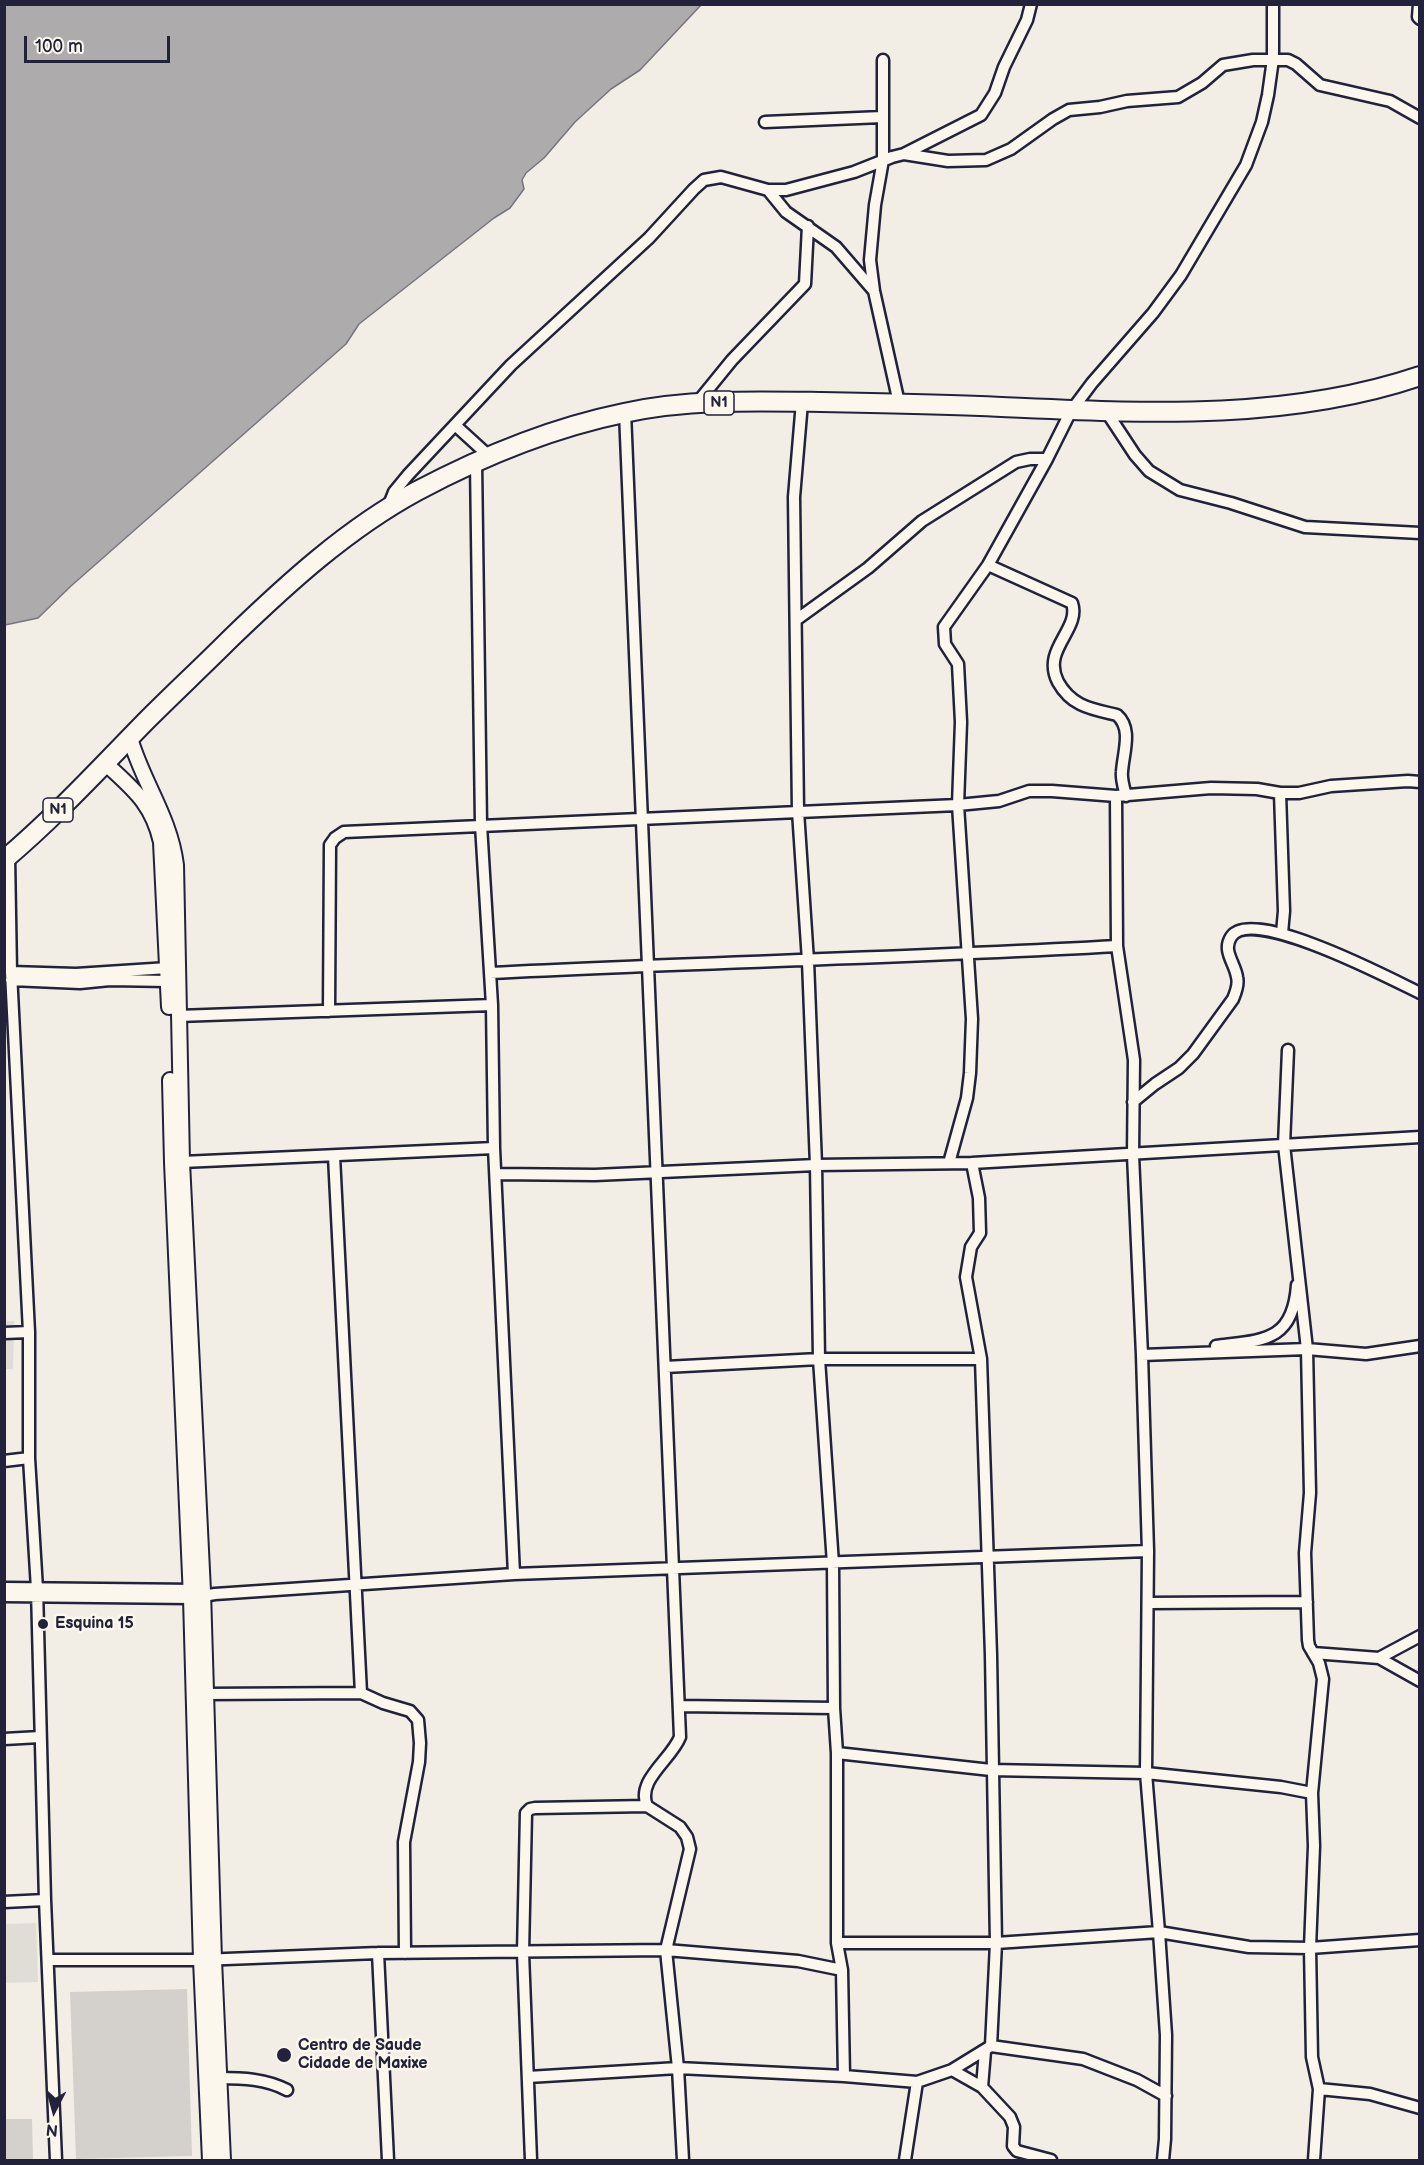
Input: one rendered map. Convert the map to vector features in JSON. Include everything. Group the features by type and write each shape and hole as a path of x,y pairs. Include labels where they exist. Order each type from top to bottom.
{"highway":[{"name":"N1","path":"7,858 280,591 319,558 387,509 483,459 566,428 625,412 698,403 899,403 1071,411 1228,411 1319,402 1387,387 1419,376"}],"street":[{"path":"387,509 394,492 408,475 511,365 649,238 704,180 721,177 768,190 786,190 854,172 904,154 981,115 994,93 1004,67 1028,20 1031,4"},
{"path":"949,1162 966,1098 970,1073 972,1018 966,955 958,805 961,722 958,664 945,644 944,627 988,565 1071,411 1153,313 1181,275 1246,165 1257,138 1269,95 1273,59 1273,4"},
{"path":"1419,4 1419,19"},
{"path":"904,154 948,161 986,160 1011,149 1069,110 1100,107 1127,100 1178,97 1202,83 1212,72 1227,63 1273,59 1288,60 1296,64 1320,85 1390,101 1419,118"},
{"path":"882,60 883,160 875,205 870,260 874,291 899,403"},
{"path":"765,122 882,117"},
{"path":"768,190 786,212 836,247 874,291"},
{"path":"698,403 732,360 805,284 808,226"},
{"path":"802,402 794,497 798,811 808,961 816,1165 819,1359 832,1564 834,1708 837,1753 837,1943 842,1970 844,2076"},
{"path":"1106,411 1135,455 1149,471 1180,490 1231,503 1305,527 1419,532"},
{"path":"625,412 640,818 649,964 680,1737 677,1745 653,1774 645,1789 647,1806"},
{"path":"455,424 483,459 481,825 492,1005 494,1148 514,1574"},
{"path":"796,620 868,568 922,521 1016,462 1047,459"},
{"path":"988,565 1072,603 1074,608 1054,656 1052,671 1063,690 1078,705 1117,715 1122,719 1126,738 1121,796 1117,946 1134,1060 1133,1155 1143,1355 1148,1551 1146,1773 1160,1932 1166,2035 1163,2160"},
{"path":"128,740 165,816 174,849 177,879 182,1162 205,1694 210,2160"},
{"path":"108,761 142,798 157,823 162,842 168,974 171,1162 200,1594 208,1960 219,2078 223,2160"},
{"path":"329,1011 330,845 344,832 958,805 999,801 1029,791 1052,790 1121,796 1211,788 1299,793 1331,786 1419,782"},
{"path":"1280,793 1284,911 1282,933"},
{"path":"7,858 29,1332 29,1458 37,1593 45,1900 56,2160"},
{"path":"1133,1102 1179,1068 1193,1054 1233,999 1238,977 1227,951 1229,940 1239,931 1282,933 1341,954 1419,993"},
{"path":"490,973 649,964 966,955 1117,946"},
{"path":"11,976 141,980 168,974"},
{"path":"178,1016 492,1005"},
{"path":"1288,1050 1284,1144 1307,1348 1310,1493 1305,1553 1308,1640 1319,1663 1323,1679 1312,1793 1314,1846 1310,1948 1312,2057 1319,2089 1314,2160"},
{"path":"497,1174 594,1175 816,1165 972,1163 1419,1137"},
{"path":"182,1162 494,1148"},
{"path":"334,1156 361,1693"},
{"path":"972,1163 979,1198 980,1233 971,1247 966,1276 981,1359 988,1558 996,1943 988,2049 982,2087"},
{"path":"1188,1353 1269,1338 1281,1329 1290,1314 1296,1290 1298,1266"},
{"path":"4,1333 29,1332"},
{"path":"1143,1355 1307,1348 1366,1354 1419,1346"},
{"path":"665,1367 819,1359 981,1359"},
{"path":"4,1461 29,1458"},
{"path":"4,1596 37,1593 200,1594 514,1574 1148,1551"},
{"path":"4,1588 37,1593"},
{"path":"1148,1603 1307,1602"},
{"path":"1379,1658 1419,1636"},
{"path":"1313,1653 1379,1658 1419,1681"},
{"path":"205,1694 361,1693 383,1703 410,1711 418,1720 419,1762 404,1842 405,1953"},
{"path":"679,1706 834,1708"},
{"path":"4,1739 40,1737"},
{"path":"837,1753 991,1770 1146,1773 1281,1787 1312,1793"},
{"path":"531,2160 523,1953 526,1813 535,1808 647,1806 680,1827 687,1837 690,1849 666,1950 678,2068 684,2160"},
{"path":"4,1902 45,1900"},
{"path":"837,1943 996,1943 1160,1932 1249,1947 1310,1948 1419,1940"},
{"path":"48,1960 208,1960 378,1953 666,1950 798,1961 842,1970"},
{"path":"378,1953 388,2160"},
{"path":"528,2077 678,2068 917,2082 952,2070 988,2049 1083,2059 1137,2080 1166,2096"},
{"path":"952,2070 982,2087 1010,2117 1014,2127 1013,2146 1017,2151 1051,2160"},
{"path":"219,2078 261,2080 287,2090"},
{"path":"905,2160 917,2082"},
{"path":"1319,2089 1370,2094 1419,2108"}],"shaded area":[{"path":"5,4 701,5 640,70 611,89 575,122 544,158 526,173 522,180 524,189 510,208 494,218 359,324 346,344 71,586 38,618 5,625"},
{"path":"5,1321 14,1321 13,1369 5,1369"},
{"path":"36,1923 38,1982 5,1983 5,1924"},
{"path":"187,1989 192,2156 76,2159 70,1992"},
{"path":"5,2119 32,2119 33,2160 5,2160"}],"place":[{"name":"Esquina 15","path":"43,1624"},
{"name":"Centro de Saude Cidade de Maxixe","path":"284,2055"}]}
